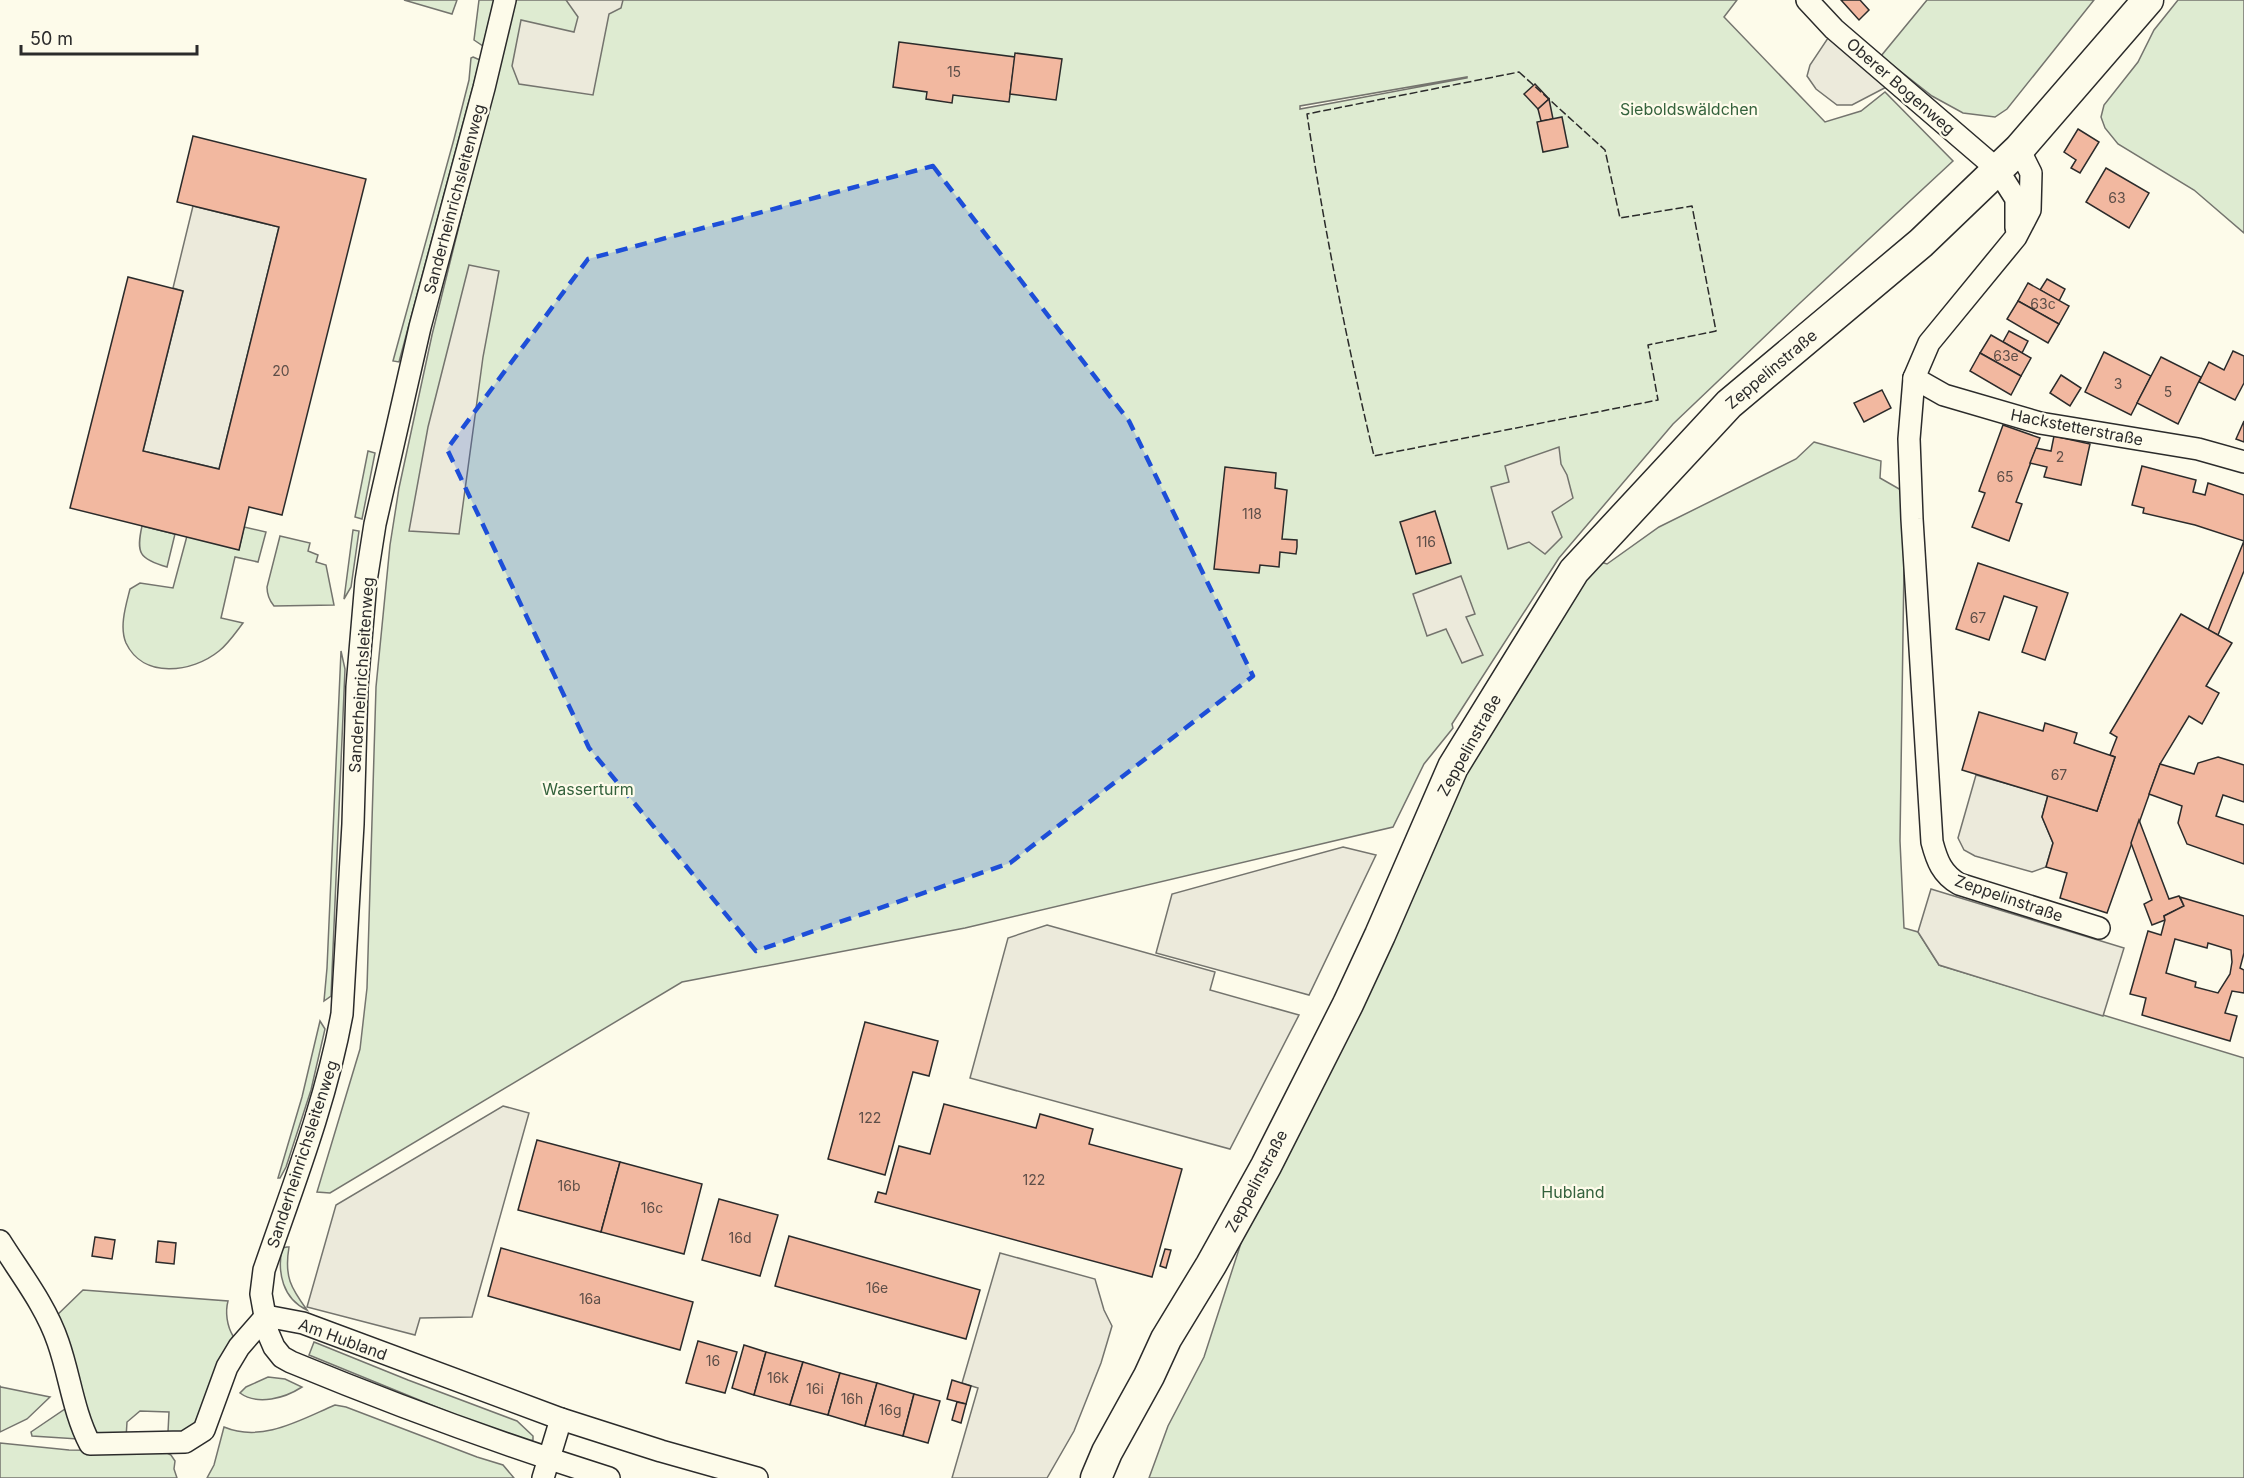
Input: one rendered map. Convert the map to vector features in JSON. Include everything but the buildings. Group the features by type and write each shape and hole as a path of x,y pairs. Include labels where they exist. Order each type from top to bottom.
{"street":[{"name":"Sanderheinrichsleitenweg","path":"266,1316 262,1308 261,1294 264,1270 318,1112 342,1014 359,656 366,580 375,524 432,275 484,88 505,0"},
{"name":"Oberer Bogenweg","path":"1807,0 1829,24 1997,170"},
{"name":"Zeppelinstraße","path":"1096,1478 1107,1452 1149,1376 1166,1339 1211,1266 1266,1166 1380,935 1453,767 1574,571 1729,404 1921,243 2019,149 2148,0"},
{"name":"Zeppelinstraße","path":"2019,149 2031,173 2030,210 2016,237 1929,343 1914,378 1909,439 1912,519 1932,842 1938,862 1948,877 1959,884 2099,928"},
{"path":"1997,170 2016,200 2016,237"},
{"name":"Hackstetterstraße","path":"1914,378 1944,395 2040,423 2198,449 2244,462"},
{"path":"0,1241 48,1318 58,1342 81,1426 90,1444 185,1442 204,1430 227,1367 239,1347 266,1316"},
{"name":"Am Hubland","path":"266,1316 303,1323 561,1419 661,1451 757,1478"},
{"path":"266,1316 268,1332 274,1347 282,1357 291,1362 546,1469 609,1478"},
{"path":"546,1469 561,1419"}],"highlighted area":[{"path":"933,166 1129,421 1253,676 1010,863 756,951 589,748 447,449 588,259"}],"green space":[{"path":"404,0 457,0 452,14"},
{"path":"479,0 494,0 483,46 474,40"},
{"path":"515,0 1737,0 1724,17 1825,122 1861,111 1885,92 1953,161 1673,424 1559,558 1452,724 1453,728 1424,764 1393,827 965,928 682,982 330,1193 317,1192 360,1049 367,988 376,687 390,545 399,488 432,335","holes":["1467,78 1300,109 1300,106"]},
{"path":"1927,0 2094,0 2007,109 1995,117 1963,113 1932,96 1881,56"},
{"path":"2178,0 2244,0 2244,233 2194,190 2118,144 2105,128 2101,117 2104,105 2138,62 2154,30"},
{"path":"473,57 480,60 399,362 393,361 454,139"},
{"name":"Hubland","path":"1814,442 1881,461 1880,478 1901,490 1904,565 1900,841 1904,928 1918,932 1939,965 2244,1058 2244,1478 1149,1478 1168,1426 1204,1357 1266,1166 1420,842 1585,557 1607,564 1659,527 1796,459"},
{"path":"368,451 375,453 362,519 355,517"},
{"path":"142,526 175,534 167,567 150,561 142,554 139,543"},
{"path":"244,527 266,532 258,562 235,557 221,618 243,623 219,651 195,664 169,669 144,663 134,655 124,637 124,616 130,589 140,583 173,588 187,536 239,549"},
{"path":"353,530 359,531 351,587 344,599"},
{"path":"280,536 310,543 308,551 318,555 316,562 326,565 334,605 274,606 272,604 267,587"},
{"path":"341,651 345,669 331,996 324,1001 327,968"},
{"path":"320,1021 325,1029 311,1090 286,1167 278,1178 302,1097"},
{"path":"289,1247 287,1266 290,1282 307,1310 292,1299 281,1276 282,1248"},
{"path":"83,1290 228,1301 227,1319 233,1336 193,1427 185,1434 168,1432 169,1412 140,1411 127,1422 126,1438 97,1435 88,1426 52,1320"},
{"path":"314,1342 517,1421 533,1436 533,1440 530,1441 473,1422 309,1355"},
{"path":"268,1377 285,1379 302,1387 280,1397 263,1400 240,1393 246,1387"},
{"path":"0,1386 50,1397 27,1419 0,1432"},
{"path":"335,1405 346,1407 503,1465 514,1478 207,1478 214,1465 224,1427 238,1431 267,1431 295,1423"},
{"path":"68,1407 78,1439 32,1436 31,1432"},
{"path":"0,1443 69,1450 163,1451 171,1455 175,1461 174,1469 177,1478 0,1478"}],"shaded area":[{"path":"566,0 623,0 621,8 609,14 593,95 519,84 512,66 521,20 574,32 578,17"},
{"path":"1834,29 1896,82 1852,105 1837,105 1816,89 1807,76 1810,65"},
{"path":"193,206 279,227 219,469 143,451 183,291 173,288"},
{"path":"469,265 499,271 483,357 459,534 409,531 428,427"},
{"path":"1559,447 1561,464 1567,475 1573,498 1552,512 1562,537 1545,554 1529,542 1508,549 1491,487 1509,482 1505,466"},
{"path":"1461,576 1475,614 1466,617 1483,655 1462,663 1446,629 1427,636 1413,594"},
{"path":"1976,775 2048,795 2042,817 2053,843 2046,867 2032,872 1975,856 1964,850 1958,838"},
{"path":"1343,847 1376,855 1309,995 1156,953 1172,894"},
{"path":"1931,889 2124,948 2103,1016 1939,965 1918,932"},
{"path":"1047,925 1215,972 1210,990 1299,1015 1230,1149 970,1078 1008,938"},
{"path":"503,1106 529,1113 472,1317 420,1318 415,1335 307,1307 336,1205"},
{"path":"1000,1253 1095,1279 1104,1310 1112,1326 1101,1363 1074,1431 1047,1478 952,1478 978,1388 962,1383"}],"fence":[{"path":"1519,72 1605,150 1620,218 1692,206 1716,331 1648,345 1658,400 1374,456 1337,286 1307,114 1519,72"}],"park label":[{"name":"Sieboldswäldchen","path":"1689,109"},
{"name":"Wasserturm","path":"588,789"}]}
